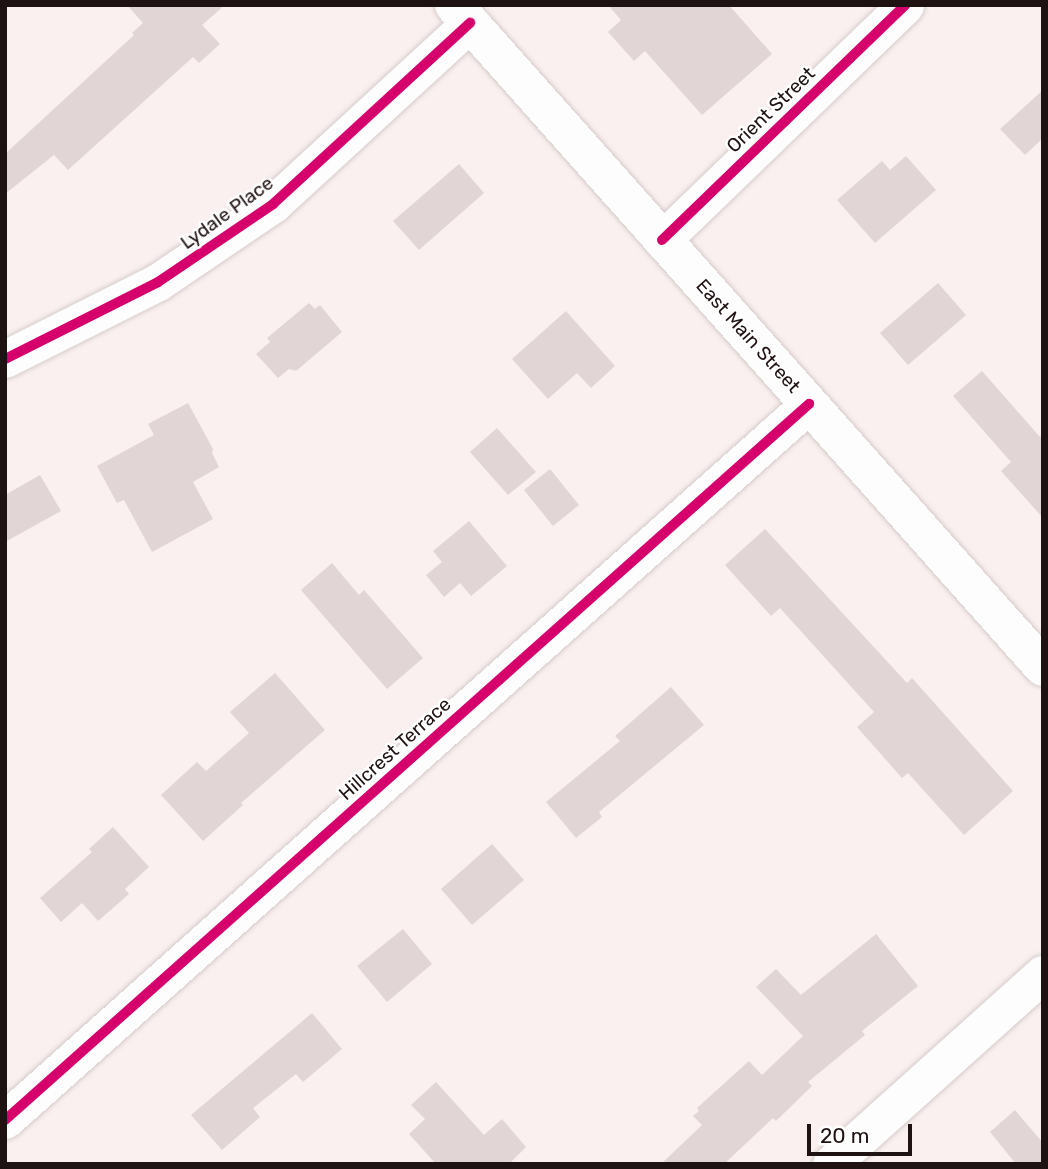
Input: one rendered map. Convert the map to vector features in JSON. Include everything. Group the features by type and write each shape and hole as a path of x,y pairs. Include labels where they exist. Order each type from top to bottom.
{"main road":[{"name":"East Main Street","path":"462,14 1043,667"}],"street":[{"name":"Orient Street","path":"662,240 905,5"},
{"name":"Lydale Place","path":"5,359 158,282 273,204 462,14"},
{"name":"Hillcrest Terrace","path":"5,1120 809,404"},
{"path":"831,1164 1043,974"}],"building":[{"path":"127,5 225,5 202,25 220,44 199,63 193,57 68,170 54,155 5,194 5,154 134,35 132,33 143,23"},
{"path":"608,5 729,5 772,54 702,115 645,51 634,61 608,32 621,20"},
{"path":"1043,90 1043,138 1025,155 1000,129"},
{"path":"906,156 936,190 875,243 837,200 882,161 890,170"},
{"path":"459,164 484,193 419,250 393,221"},
{"path":"938,283 966,315 908,365 880,333"},
{"path":"309,303 315,309 320,305 342,332 296,371 289,369 278,378 256,354 270,342 267,338"},
{"path":"566,311 615,366 591,388 577,373 548,399 512,359"},
{"path":"982,371 1040,437 1043,434 1043,518 1001,471 1011,462 953,396"},
{"path":"188,403 213,449 212,453 219,467 193,482 213,519 152,552 124,500 117,503 97,466 154,435 148,424"},
{"path":"497,428 536,472 508,495 470,452"},
{"path":"550,469 579,505 553,526 524,490"},
{"path":"40,475 61,511 5,542 5,495"},
{"path":"469,521 507,566 471,596 460,583 444,597 426,575 442,562 433,551"},
{"path":"765,529 907,683 912,678 1013,791 964,835 908,773 902,778 857,727 874,712 780,608 771,616 725,565"},
{"path":"332,563 359,595 364,590 423,658 387,689 301,590"},
{"path":"275,673 325,730 241,803 243,805 203,841 161,795 197,762 206,771 249,733 230,712"},
{"path":"671,687 704,725 599,812 602,817 576,838 546,802 620,741 615,736"},
{"path":"113,827 149,867 125,889 129,894 98,921 82,903 61,922 40,898 92,852 89,849"},
{"path":"492,844 524,880 472,925 441,889"},
{"path":"403,929 432,964 387,1002 357,966"},
{"path":"876,934 918,986 862,1031 865,1035 808,1082 812,1086 776,1121 773,1118 724,1164 661,1164 702,1125 693,1116 699,1111 697,1108 749,1061 762,1075 803,1036 756,987 776,969 801,995"},
{"path":"312,1013 342,1049 303,1082 296,1074 253,1108 260,1117 222,1150 191,1115"},
{"path":"436,1082 484,1135 502,1119 526,1147 509,1164 436,1164 409,1134 425,1119 411,1105"},
{"path":"1015,1110 1043,1143 1043,1164 1016,1164 990,1132"}],"cycle path":[{"path":"662,240 905,5"},
{"path":"5,359 158,282 273,204 470,23"},
{"path":"5,1120 809,404"}]}
